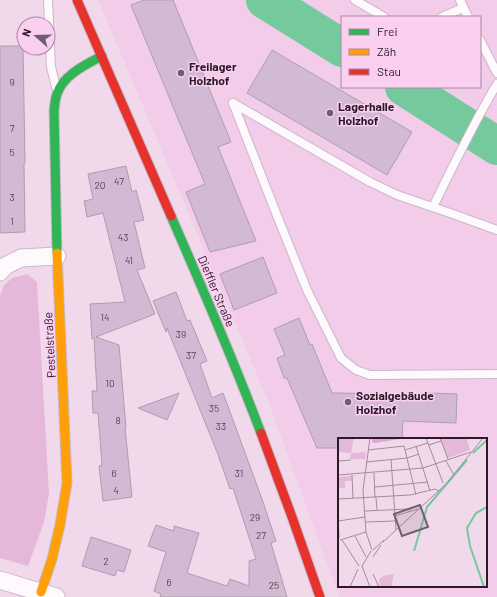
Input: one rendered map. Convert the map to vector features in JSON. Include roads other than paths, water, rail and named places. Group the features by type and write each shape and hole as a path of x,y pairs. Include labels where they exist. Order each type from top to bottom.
{"main road":[{"name":"Dieffler Straße","path":"77,0 208,301 250,404 320,597"},
{"name":"Pestelstraße","path":"49,595 52,559 60,525 67,483 57,256 54,110 57,94 65,81 78,68 102,56"}],"street":[{"path":"0,272 5,266 21,258 57,256"},
{"path":"0,580 49,595"}],"lane":[{"name":"Pestelstraße","path":"48,0 51,66 57,94"},
{"path":"356,0 382,16"},
{"path":"460,0 467,16"},
{"path":"444,16 463,8"},
{"path":"481,42 497,73"},
{"path":"433,207 456,160 497,84"},
{"path":"497,230 397,195 370,182 233,103 307,290 341,358 356,370 370,375 497,374"}],"waterway":[{"path":"265,0 341,47"},
{"path":"406,88 497,146"}],"place":[{"name":"Freilager Holzhof","path":"181,73"},
{"name":"Lagerhalle Holzhof","path":"330,113"},
{"name":"Sozialgebäude Holzhof","path":"348,402"}]}
